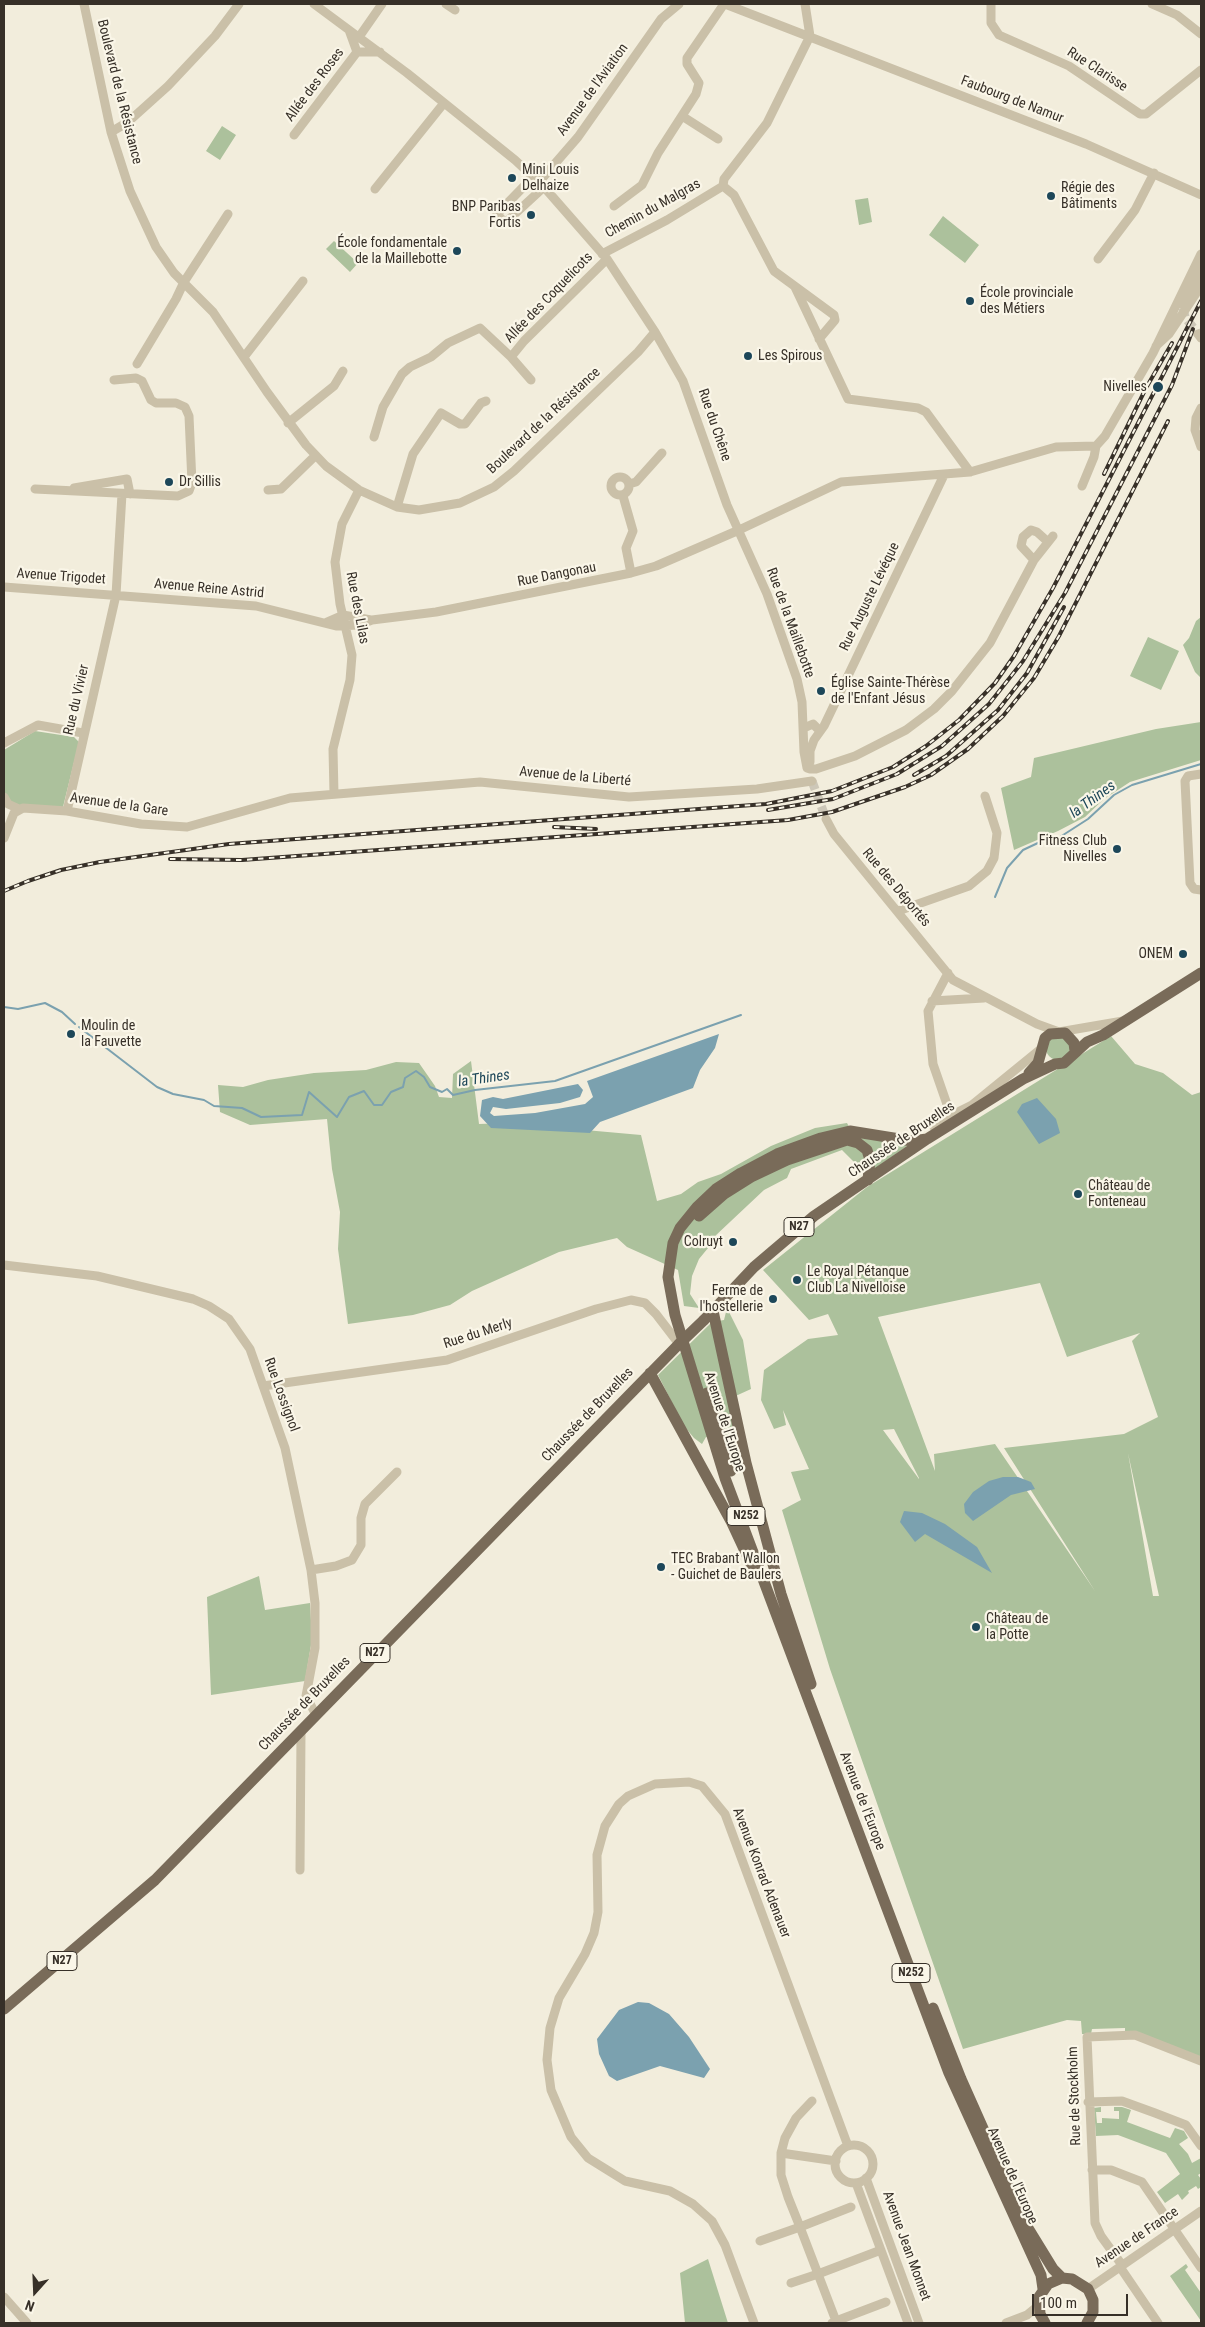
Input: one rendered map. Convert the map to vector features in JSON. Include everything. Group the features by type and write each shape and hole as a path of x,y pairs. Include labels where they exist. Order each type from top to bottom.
{"main road":[{"name":"N27","path":"1023,1079 1055,1064 1064,1063 1075,1051 1201,973"},
{"name":"N27","path":"1070,1037 1111,1028"},
{"path":"1055,1064 1048,1060 1043,1046 1050,1034 1060,1032 1070,1037 1075,1051"},
{"name":"N27","path":"1023,1079 1035,1067 1043,1046"},
{"name":"Chaussée de Bruxelles","path":"713,1311 754,1267 797,1229 927,1139 938,1128 1023,1079"},
{"path":"679,1316 668,1277 673,1243 680,1228 697,1207 716,1189 777,1154 821,1138 850,1131 912,1140 927,1139"},
{"path":"679,1316 674,1277 676,1255 688,1229 704,1210 724,1194 751,1177 787,1160 847,1140 858,1143 866,1150 870,1160 868,1180"},
{"name":"N27","path":"679,1344 713,1311"},
{"path":"713,1311 746,1463 781,1594 820,1712"},
{"name":"Avenue de l'Europe","path":"679,1316 726,1478 791,1652 949,2073 1041,2275 1043,2290"},
{"name":"Avenue de l'Europe","path":"679,1316 745,1513 961,2079 1026,2225 1053,2269 1062,2278"},
{"name":"Chaussée de Bruxelles","path":"4,2009 148,1886 301,1732 679,1344"},
{"path":"650,1373 731,1520 791,1652"},
{"path":"1045,2323 1038,2306 1043,2290 1048,2284 1062,2278 1072,2278 1088,2288 1093,2300 1093,2312 1087,2323"}],"street":[{"name":"Boulevard de la Résistance","path":"84,4 111,132 130,191 149,235 166,264 214,312 288,422 316,456 359,490 397,507 419,510 444,508 474,498 494,487 521,464 638,352 655,332"},
{"path":"111,132 135,116 168,86 208,43 239,4"},
{"path":"314,4 380,52 539,182 605,256 655,332"},
{"path":"359,36 382,4"},
{"path":"446,4 455,10"},
{"name":"Avenue de l'Aviation","path":"539,182 578,136 668,8 679,4"},
{"path":"614,206 642,185 658,153 700,88 697,78 687,64 687,58 725,4"},
{"name":"Faubourg de Namur","path":"725,4 1086,144 1201,194"},
{"path":"805,4 810,36"},
{"name":"Rue Clarisse","path":"991,4 991,23 999,35 1069,66 1140,114 1146,114 1201,70"},
{"path":"1152,4 1176,15 1201,34"},
{"name":"Allée des Roses","path":"349,30 357,52"},
{"name":"Chemin du Malgras","path":"605,256 723,186 730,171 764,128 810,36"},
{"name":"Allée des Roses","path":"357,52 380,52"},
{"name":"Allée des Roses","path":"294,135 357,52"},
{"path":"375,189 444,103"},
{"path":"682,116 718,139"},
{"path":"1098,259 1135,210 1154,173"},
{"path":"539,182 505,223 497,214 539,182"},
{"path":"723,186 734,195 774,271 834,315 834,320 819,339"},
{"path":"137,364 176,299 184,282 228,214"},
{"path":"1082,486 1094,457 1096,446 1105,436 1156,346 1162,342 1201,254"},
{"name":"Allée des Coquelicots","path":"511,356 605,256"},
{"path":"1183,308 1201,270"},
{"path":"244,357 303,281"},
{"path":"1173,320 1201,286"},
{"path":"795,287 848,399 918,408 926,412 970,472"},
{"name":"Allée des Coquelicots","path":"374,437 383,407 402,374 448,343 480,328 511,356 531,380"},
{"name":"Rue du Chêne","path":"655,332 683,381 722,491 739,530"},
{"path":"288,422 334,386 343,371"},
{"path":"35,489 178,496 189,491 192,484 189,416 182,404 156,403 151,400 142,381 136,378 114,380"},
{"path":"397,507 413,454 441,413 460,424 465,424 481,403 486,401"},
{"path":"1201,411 1195,430 1201,447"},
{"name":"Rue Dangonau","path":"345,626 359,625 372,620 436,612 631,573 656,566 739,530 841,482 970,472 1056,447 1096,446"},
{"path":"629,484 636,482 662,453"},
{"path":"268,490 281,489 316,456"},
{"name":"Rue Auguste Lévéque","path":"808,735 818,736 944,475"},
{"path":"620,477 626,479 629,484 628,491 623,496 618,496 612,491 612,481 620,477"},
{"path":"71,491 75,487 127,478 126,494"},
{"name":"Rue des Lilas","path":"334,794 333,749 350,680 352,655 345,626 336,569 338,540 347,511 359,490"},
{"name":"Rue du Vivier","path":"67,811 83,733 116,595 126,494"},
{"path":"623,496 633,531 626,548 631,573"},
{"name":"Rue de la Maillebotte","path":"739,530 767,594 797,678 808,735 812,781"},
{"path":"810,769 816,769 863,752 906,730 934,709 952,691 990,644 1034,560 1050,539 1031,530 1023,537 1020,546 1034,560"},
{"name":"Avenue Trigodet","path":"4,587 116,595"},
{"name":"Avenue Reine Astrid","path":"116,595 256,606 345,626"},
{"path":"327,622 343,615"},
{"name":"Rue Dangonau","path":"343,615 372,620"},
{"path":"808,735 812,724 820,731"},
{"path":"4,743 38,725 83,733"},
{"name":"Rue de la Maillebotte","path":"808,735 803,742 807,768 810,769"},
{"path":"804,752 805,777 812,781"},
{"path":"1201,774 1188,776 1185,781 1190,883 1194,889 1201,890"},
{"name":"Avenue de la Liberté","path":"334,794 480,782 630,797 757,789 812,781"},
{"name":"Avenue de la Gare","path":"19,809 67,811 141,824 187,827 290,798 334,794"},
{"path":"898,911 969,886 987,871 994,858 997,833 986,796"},
{"path":"4,798 8,804 19,809 14,813 4,838"},
{"name":"Rue des Déportés","path":"826,819 834,834 954,980 1037,1024 1060,1032"},
{"path":"948,973 928,1011 933,1064 950,1113"},
{"path":"932,1001 985,998"},
{"path":"1060,1032 1123,1020"},
{"path":"1037,1024 1043,1046"},
{"name":"Chaussée de Bruxelles","path":"938,1128 950,1113 956,1113 972,1105 1043,1046"},
{"name":"Rue Lossignol","path":"4,1264 97,1276 193,1299 209,1306 229,1319 250,1349 285,1448 311,1570 315,1603 315,1648 306,1696 316,1715"},
{"name":"Rue du Merly","path":"264,1386 447,1360 596,1310 632,1300 645,1303 679,1344"},
{"path":"311,1570 336,1566 352,1560 361,1545 361,1518 365,1504 397,1472"},
{"path":"300,1870 301,1732"},
{"name":"Avenue Konrad Adenauer","path":"754,2323 725,2245 712,2221 693,2204 670,2191 625,2181 588,2158 571,2137 551,2090 547,2060 550,2028 559,1998 585,1954 594,1933 598,1912 597,1855 604,1827 619,1804 628,1796 655,1784 689,1782 702,1786 725,1814 848,2146"},
{"name":"Rue de Stockholm","path":"1158,2323 1101,2236 1095,2223 1088,2102 1087,2037 1135,2035 1201,2061"},
{"path":"1088,2102 1122,2101 1170,2119 1189,2128 1201,2146"},
{"path":"812,2102 796,2118 785,2138 781,2153 781,2175 834,2322 886,2302"},
{"path":"848,2146 839,2153 836,2162 840,2176 844,2180 856,2182"},
{"name":"Avenue Jean Monnet","path":"848,2146 861,2146 871,2155 873,2167 866,2178 856,2182 908,2323"},
{"path":"781,2153 836,2162"},
{"path":"1092,2170 1111,2170 1142,2182 1201,2268"},
{"name":"Avenue Jean Monnet","path":"866,2178 919,2323"},
{"path":"760,2241 851,2207"},
{"name":"Avenue de France","path":"1088,2288 1201,2211"},
{"path":"791,2283 881,2250"},
{"path":"4,2297 27,2323"},
{"path":"1006,2323 1027,2315 1038,2306"}],"green space":[{"path":"222,126 236,135 220,160 206,151"},
{"path":"868,198 872,222 859,225 855,200"},
{"path":"943,216 979,245 965,263 929,235"},
{"path":"334,241 358,263 350,272 326,249"},
{"path":"1201,617 1201,678 1195,672 1183,645 1189,638 1196,621"},
{"path":"1148,637 1179,651 1161,690 1130,676"},
{"path":"1201,722 1201,760 1130,782 1104,799 1085,817 1014,850 1001,788 1031,777 1034,758 1156,729"},
{"path":"35,731 74,737 79,742 63,807 19,805 7,801 4,795 4,750"},
{"path":"1058,1036 1066,1040 1070,1048 1066,1056 1058,1060 1050,1056 1046,1048 1050,1040"},
{"path":"1111,1036 1135,1064 1163,1073 1192,1095 1201,1092 1201,2058 1125,2032 1125,2028 1092,2029 1091,2034 1082,2034 1081,2021 1067,2020 963,2049 830,1669 782,1510 801,1500 791,1472 809,1469 783,1410 786,1425 774,1429 761,1400 764,1370 808,1339 838,1335 828,1314 809,1320 763,1270 867,1187","holes":["1040,1283 1067,1357 1140,1333 1132,1341 1158,1417 1124,1434 1004,1448 1095,1591 995,1444 934,1454 935,1471 878,1317","894,1429 919,1479 883,1430","1128,1453 1159,1596 1153,1596"]},
{"path":"471,1061 479,1124 507,1123 641,1135 657,1201 681,1194 698,1182 721,1174 771,1146 815,1128 847,1123 864,1155 865,1168 856,1164 842,1150 791,1169 787,1178 764,1190 714,1237 713,1242 699,1259 692,1276 690,1294 699,1308 684,1306 678,1270 627,1247 617,1238 559,1252 472,1291 450,1305 413,1315 348,1324 338,1249 340,1212 332,1169 327,1119 250,1125 220,1112 218,1085 243,1087 268,1080 314,1073 366,1070 396,1062 419,1063 435,1086 439,1097 452,1098 453,1074"},
{"path":"857,1136 910,1144 873,1170"},
{"path":"727,1308 743,1340 751,1389 729,1399 734,1436 729,1441 706,1437 702,1444 684,1426 658,1375 712,1322 724,1320"},
{"path":"259,1576 265,1610 310,1603 312,1639 305,1681 211,1695 207,1597"},
{"path":"1101,2107 1101,2112 1096,2112 1097,2123 1102,2123 1102,2118 1119,2119 1119,2111 1114,2111 1114,2107 1122,2107 1131,2110 1127,2122 1170,2138 1175,2128 1184,2131 1188,2138 1179,2144 1188,2154 1192,2163 1201,2158 1201,2173 1198,2175 1201,2179 1201,2187 1198,2189 1196,2186 1188,2191 1189,2193 1182,2200 1178,2194 1165,2203 1157,2192 1180,2174 1166,2153 1118,2135 1096,2136 1094,2108"},
{"path":"708,2259 728,2323 685,2323 680,2273"},
{"path":"1186,2264 1188,2267 1185,2270 1201,2293 1201,2321 1170,2276"}],"water":[{"path":"719,1034 715,1048 700,1070 693,1088 600,1122 590,1133 491,1128 480,1116 482,1100 493,1097 503,1099 578,1084 583,1090 580,1097 560,1103 506,1109 493,1107 490,1113 494,1116 535,1113 585,1104 593,1097 587,1081"},
{"path":"1037,1098 1056,1119 1060,1133 1039,1144 1017,1112 1022,1104"},
{"path":"1003,1477 1018,1477 1031,1482 1035,1489 1011,1495 973,1521 965,1513 964,1504 973,1492 989,1481"},
{"path":"904,1511 922,1513 945,1524 977,1547 992,1573 925,1534 915,1542 900,1522"},
{"path":"638,2002 649,2003 669,2014 689,2037 710,2069 704,2078 660,2066 617,2081 609,2076 599,2054 597,2039 619,2010"}],"waterway":[{"name":"la Thines","path":"995,897 1007,868 1023,850 1040,842 1060,837 1088,819 1114,795 1132,785 1201,764"},
{"name":"la Thines","path":"4,1007 18,1009 45,1003 62,1012 75,1024"},
{"name":"la Thines","path":"79,1027 157,1087 173,1094 204,1100 214,1106 242,1108 261,1117 302,1115 309,1092 337,1117 349,1097 364,1091 374,1105 382,1105 391,1092 403,1087 405,1078 416,1071 424,1077 430,1087 442,1092 447,1089 453,1095 475,1090 555,1081 741,1015"}],"tunnel":[{"path":"1183,308 1185,317 1198,334"},
{"path":"812,781 826,819"}],"railway":[{"path":"4,891 61,870 100,862 229,844 766,804 832,791 893,767 926,746 959,720 995,683 1014,656 1053,588 1201,301"},
{"path":"768,810 833,799 897,774 942,746 989,704 1023,661 1065,593 1172,385 1193,329"},
{"path":"1104,474 1146,388 1172,343"},
{"path":"170,859 242,860 788,820 832,812 905,787 931,775 968,749 1003,716 1034,678 1059,636 1168,421"},
{"path":"914,775 946,756 998,710 1027,673 1064,607"},
{"path":"554,827 596,829"}],"place":[{"name":"Mini Louis Delhaize","path":"512,178"},
{"name":"Régie des Bâtiments","path":"1051,196"},
{"name":"BNP Paribas Fortis","path":"531,215"},
{"name":"École fondamentale de la Maillebotte","path":"457,251"},
{"name":"École provinciale des Métiers","path":"970,301"},
{"name":"Les Spirous","path":"748,356"},
{"name":"Nivelles","path":"1158,387"},
{"name":"Dr Sillis","path":"169,482"},
{"name":"Église Sainte-Thérèse de l'Enfant Jésus","path":"821,691"},
{"name":"Fitness Club Nivelles","path":"1117,849"},
{"name":"ONEM","path":"1183,954"},
{"name":"Moulin de la Fauvette","path":"71,1034"},
{"name":"Château de Fonteneau","path":"1078,1194"},
{"name":"Colruyt","path":"733,1242"},
{"name":"Le Royal Pétanque Club La Nivelloise","path":"797,1280"},
{"name":"Ferme de l'hostellerie","path":"773,1299"},
{"name":"TEC Brabant Wallon - Guichet de Baulers","path":"661,1567"},
{"name":"Château de la Potte","path":"976,1627"}]}
